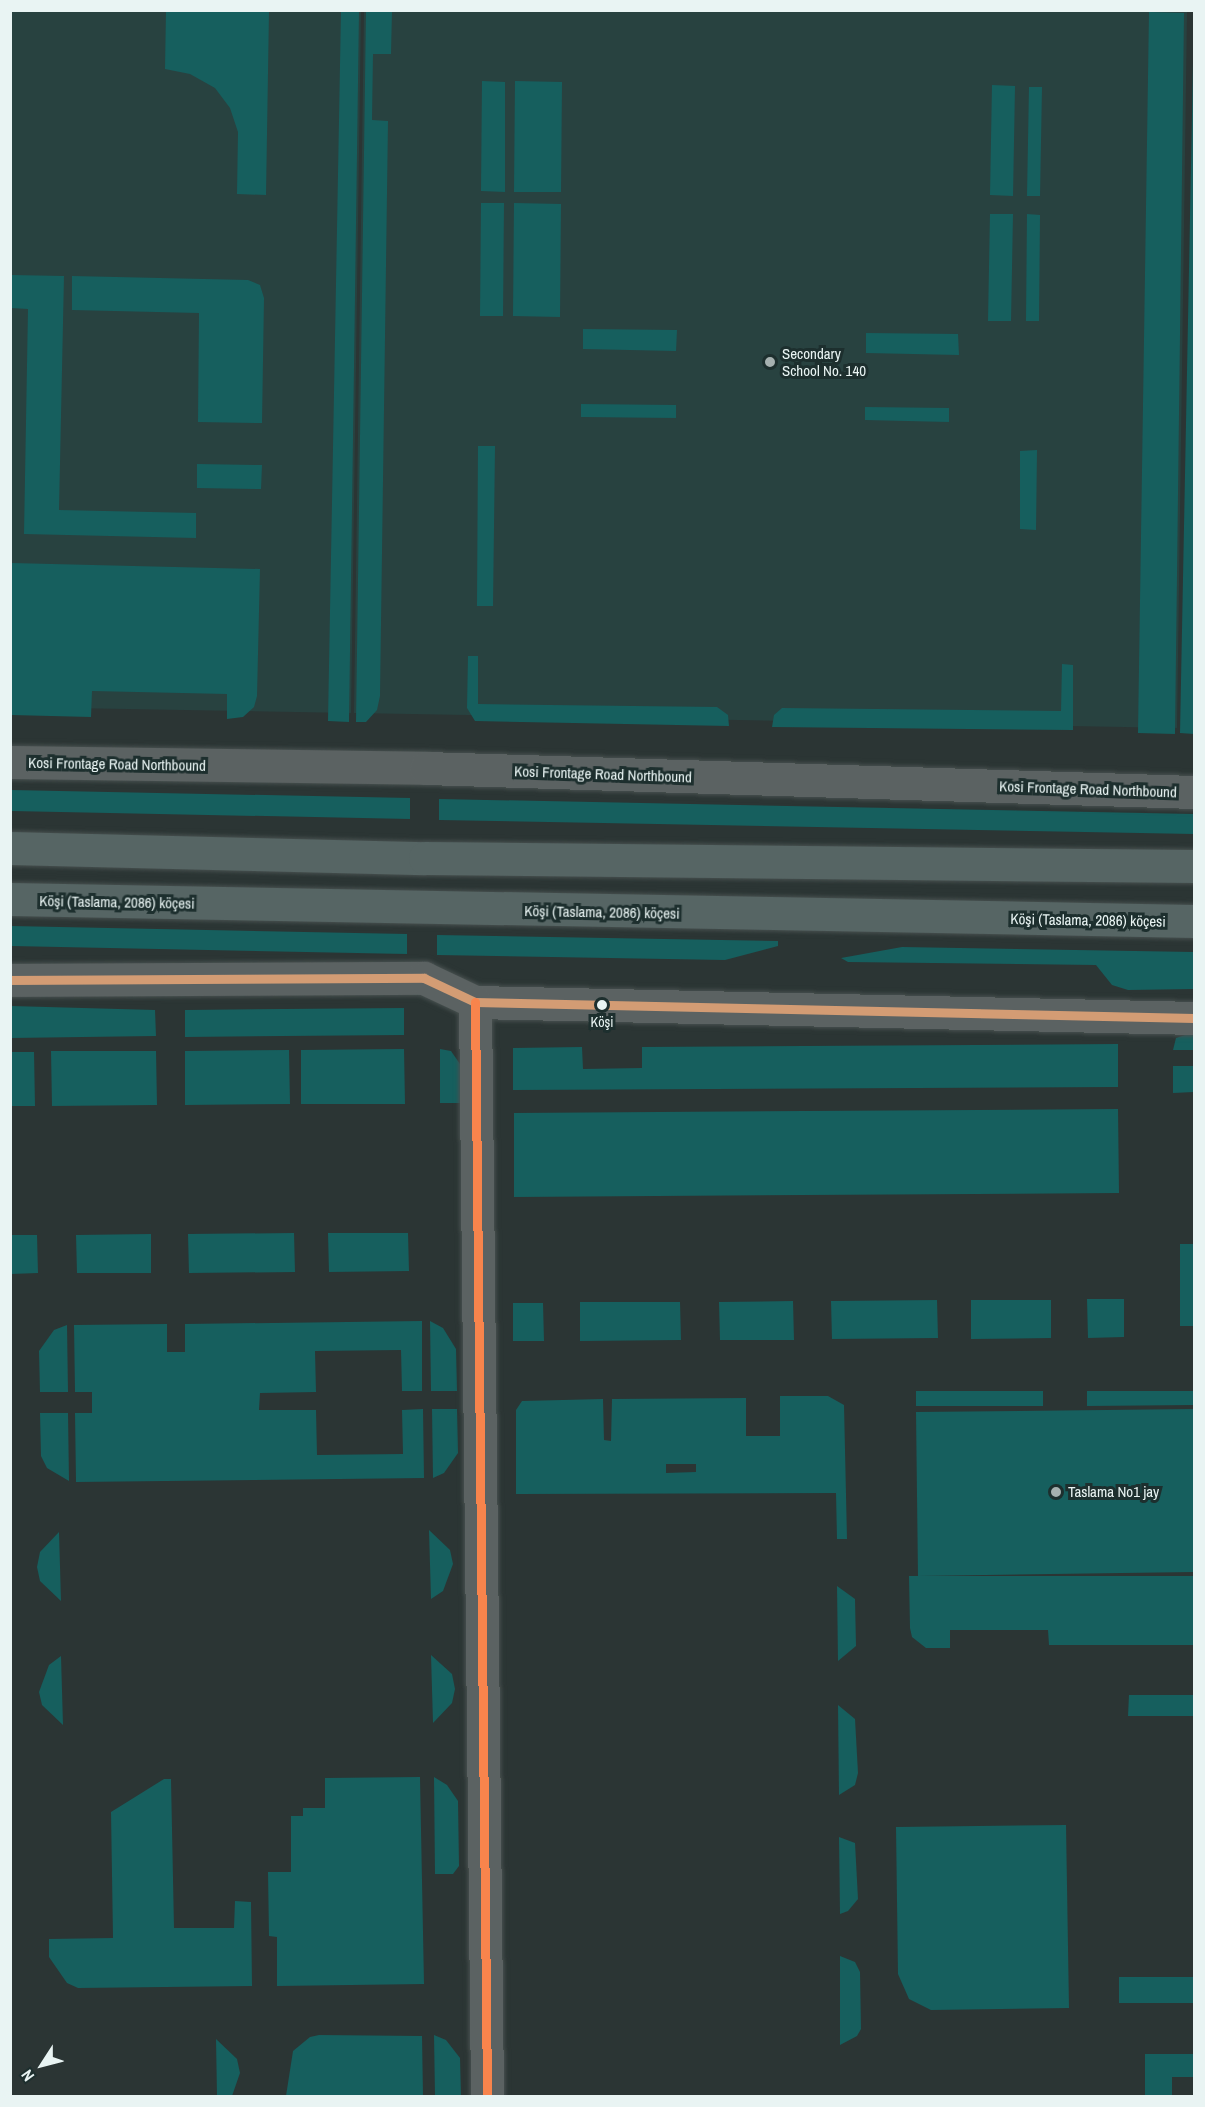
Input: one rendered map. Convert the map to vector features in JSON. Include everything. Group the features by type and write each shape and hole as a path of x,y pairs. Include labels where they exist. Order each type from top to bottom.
{"main road":[{"path":"10,848 425,858 1194,866"},
{"name":"Köşi (Taslama, 2086) köçesi","path":"10,899 1194,921"}],"street":[{"name":"Kosi Frontage Road Northbound","path":"10,762 426,768 1194,792"},
{"path":"10,981 424,978 475,1002 1194,1018"},
{"path":"475,1002 487,2097"}],"shaded area":[{"path":"359,10 349,722 328,721 341,11"},
{"path":"11,11 361,11 351,713 11,707"},
{"path":"166,11 269,11 266,195 237,194 238,132 230,108 215,88 190,74 165,69"},
{"name":"Secondary School No. 140","path":"364,11 1187,11 1177,728 354,713"},
{"path":"366,11 392,11 391,54 373,54 372,120 388,121 380,696 377,710 366,722 356,722"},
{"path":"1194,11 1194,734 1180,733"},
{"path":"1149,12 1184,13 1175,734 1138,733"},
{"path":"482,81 505,82 505,192 481,191"},
{"path":"515,81 562,82 561,192 514,192"},
{"path":"992,85 1015,86 1013,196 990,195"},
{"path":"1029,87 1042,87 1040,196 1027,196"},
{"path":"481,203 504,203 503,316 480,316"},
{"path":"514,203 561,204 560,317 513,316"},
{"path":"990,214 1013,214 1011,321 988,321"},
{"path":"1027,214 1040,215 1039,321 1026,321"},
{"path":"11,275 64,276 59,510 196,513 196,538 24,534 28,309 11,308"},
{"path":"72,276 248,280 260,285 264,298 262,423 198,422 199,313 72,310"},
{"path":"583,329 677,330 676,351 583,349"},
{"path":"866,333 958,334 959,355 866,353"},
{"path":"581,404 676,405 676,418 581,417"},
{"path":"865,407 949,408 949,422 865,420"},
{"path":"478,446 495,446 493,606 477,606"},
{"path":"1037,450 1036,530 1020,529 1020,451"},
{"path":"197,464 262,465 261,489 197,488"},
{"path":"11,563 260,569 257,696 254,707 243,717 227,719 227,694 92,691 91,717 11,715"},
{"path":"468,656 478,656 478,704 717,707 728,715 729,726 475,721 467,708"},
{"path":"1062,664 1073,665 1073,730 772,727 774,715 782,708 1061,711"},
{"path":"11,790 410,798 410,819 11,811"},
{"path":"439,799 1194,814 1194,834 439,820"},
{"path":"11,926 407,934 407,954 11,946"},
{"path":"437,935 778,941 778,946 725,960 437,955"},
{"path":"902,947 1194,952 1194,989 1128,990 1112,985 1096,965 848,962 841,958"},
{"path":"11,1006 155,1010 156,1036 11,1038"},
{"path":"404,1008 404,1035 185,1037 185,1010"},
{"path":"1194,1032 1194,1050 1173,1050 1176,1038"},
{"path":"1118,1044 1118,1087 513,1090 513,1048 582,1047 583,1069 642,1068 642,1047"},
{"path":"404,1049 405,1104 301,1104 301,1050"},
{"path":"440,1049 451,1051 460,1064 461,1103 440,1103"},
{"path":"289,1050 290,1104 185,1105 185,1051"},
{"path":"51,1051 156,1051 157,1105 52,1106"},
{"path":"10,1052 34,1052 35,1106 11,1106"},
{"path":"1173,1066 1194,1066 1194,1092 1173,1093"},
{"path":"1118,1109 1119,1193 514,1197 514,1113"},
{"path":"294,1233 295,1272 189,1273 188,1234"},
{"path":"328,1233 408,1233 409,1271 329,1272"},
{"path":"151,1234 151,1273 77,1273 76,1235"},
{"path":"11,1235 37,1235 38,1273 11,1274"},
{"path":"1180,1244 1194,1244 1194,1326 1180,1326"},
{"path":"1087,1299 1124,1299 1124,1337 1088,1338"},
{"path":"937,1300 938,1338 832,1339 831,1301"},
{"path":"971,1300 1051,1300 1051,1338 971,1339"},
{"path":"793,1301 794,1340 720,1340 719,1302"},
{"path":"580,1302 680,1302 681,1340 580,1341"},
{"path":"513,1303 543,1303 544,1341 513,1341"},
{"path":"422,1321 422,1391 402,1391 401,1350 315,1351 316,1392 260,1393 259,1410 316,1410 317,1455 403,1454 402,1410 423,1409 424,1478 76,1482 75,1413 92,1413 92,1392 75,1392 74,1325 167,1324 167,1352 185,1352 185,1324"},
{"path":"430,1321 443,1328 456,1349 457,1391 431,1391"},
{"path":"67,1325 68,1392 40,1392 39,1351 54,1330"},
{"path":"916,1391 1043,1391 1043,1406 916,1406"},
{"path":"1087,1391 1194,1391 1194,1405 1087,1406"},
{"path":"780,1396 828,1396 844,1405 847,1539 837,1539 836,1493 516,1494 516,1410 522,1401 603,1399 604,1440 611,1441 612,1399 746,1398 746,1436 780,1436","holes":["666,1464 696,1464 696,1472 666,1473"]},
{"path":"432,1409 457,1409 458,1453 444,1473 433,1478"},
{"name":"Taslama No1 jay","path":"1194,1409 1194,1572 918,1576 916,1412"},
{"path":"40,1413 68,1413 69,1481 47,1468 41,1456"},
{"path":"429,1530 450,1550 453,1564 443,1591 431,1599"},
{"path":"59,1532 61,1601 40,1581 37,1567 40,1552"},
{"path":"909,1576 1194,1576 1194,1645 1049,1645 1048,1630 950,1630 950,1648 926,1648 912,1637 910,1628"},
{"path":"837,1586 855,1599 856,1646 838,1661"},
{"path":"431,1655 452,1674 455,1689 452,1703 433,1723"},
{"path":"61,1656 63,1725 42,1705 39,1692 49,1665"},
{"path":"1129,1695 1194,1695 1194,1716 1128,1716"},
{"path":"838,1705 855,1719 858,1773 855,1785 839,1795"},
{"path":"420,1777 424,1984 277,1986 277,1937 269,1936 268,1872 291,1872 291,1816 303,1816 303,1808 325,1808 325,1778"},
{"path":"434,1777 447,1785 458,1801 459,1866 453,1874 435,1874"},
{"path":"164,1779 171,1779 174,1928 234,1928 235,1901 251,1902 252,1986 78,1988 67,1983 49,1957 49,1939 113,1938 111,1812"},
{"path":"1066,1825 1069,2008 931,2010 909,1999 898,1974 896,1827"},
{"path":"839,1837 855,1843 858,1899 848,1911 840,1914"},
{"path":"840,1956 855,1962 860,1972 861,2029 857,2036 840,2045"},
{"path":"1119,1977 1194,1977 1194,2003 1119,2003"},
{"path":"319,2035 422,2036 423,2096 286,2096 293,2051 310,2037"},
{"path":"434,2035 446,2040 460,2058 461,2096 435,2096"},
{"path":"216,2039 237,2059 240,2073 232,2096 217,2096"},
{"path":"1145,2054 1194,2054 1194,2077 1172,2077 1172,2096 1145,2096"}],"transit line":[{"path":"10,980 424,978 475,1002 1194,1018"},
{"path":"475,1002 487,2096"}],"place":[{"name":"Secondary School No. 140","path":"770,362"},
{"name":"Köşi","path":"602,1005"},
{"name":"Taslama No1 jay","path":"1056,1492"}]}
